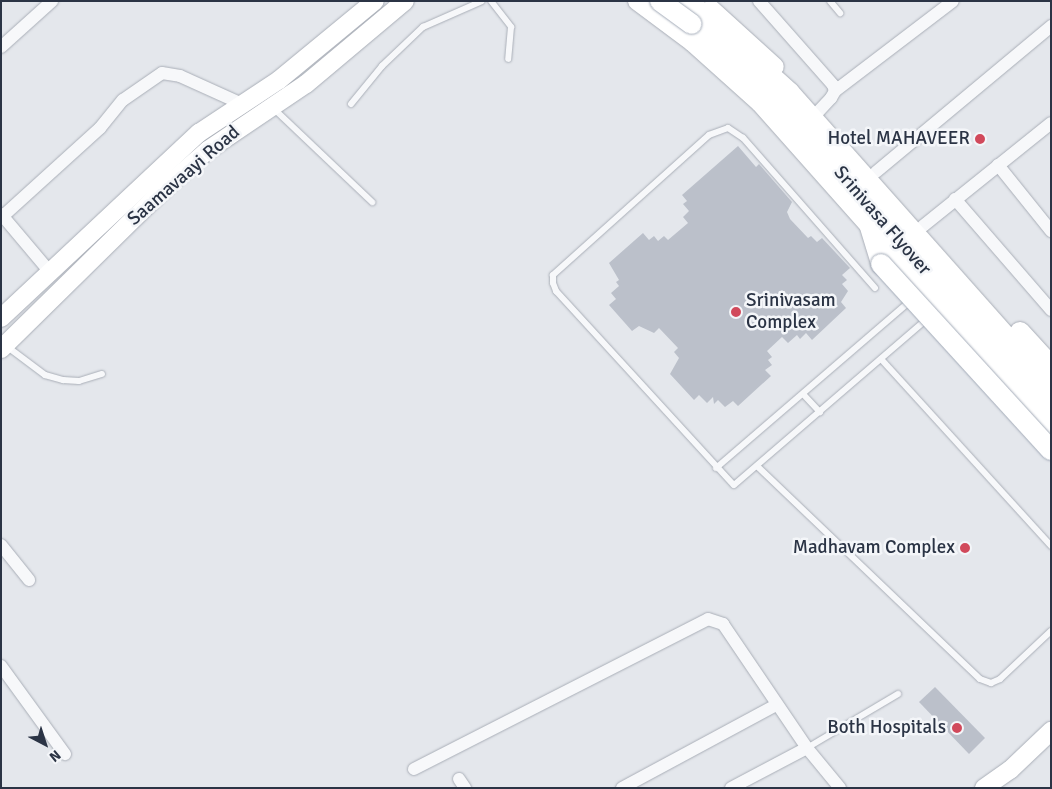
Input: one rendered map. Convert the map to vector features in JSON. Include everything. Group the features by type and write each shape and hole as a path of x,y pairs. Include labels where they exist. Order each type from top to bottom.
{"main road":[{"name":"Srinivasa Flyover","path":"688,1 790,93 1051,387"},
{"name":"Srinivasa Flyover","path":"660,9 739,65 798,125 1051,412"},
{"path":"827,119 1051,366"},
{"path":"870,227 882,264 1051,450"}],"street":[{"path":"1,48 52,1"},
{"name":"Saamavaayi Road","path":"1,318 199,133 309,56 375,1"},
{"name":"Saamavaayi Road","path":"3,347 170,183 208,150 306,84 405,1"},
{"path":"637,1 660,9 760,103 1051,432"},
{"path":"660,9 680,1"},
{"path":"700,1 744,37 827,119 1051,379"},
{"path":"758,1 833,85 834,91 827,119"},
{"path":"834,91 953,1"},
{"path":"876,172 1051,26"},
{"path":"50,272 2,215 100,128 122,100 162,73 180,76 242,104"},
{"path":"924,226 954,199 1051,124"},
{"path":"998,165 1051,231"},
{"path":"954,199 1051,310"},
{"path":"1,545 29,580"},
{"path":"414,769 708,619 723,624 806,748 840,788"},
{"path":"1,666 65,754"},
{"path":"622,788 776,705"},
{"path":"984,788 1049,743"},
{"path":"1003,788 1049,743"},
{"path":"732,788 806,748"}],"lane":[{"path":"351,104 382,66 424,27 482,1"},
{"path":"491,1 511,27 508,59"},
{"path":"830,1 840,13"},
{"path":"271,106 372,202"},
{"path":"874,288 743,138 728,128 709,135 553,275 556,291 716,468 734,485 941,308"},
{"path":"716,468 925,289"},
{"path":"3,347 45,374 63,380 79,381 102,374"},
{"path":"881,359 1051,546"},
{"path":"803,394 820,412"},
{"path":"757,466 980,679 992,682 1000,680 1051,631"},
{"path":"806,748 898,694"}],"building":[{"path":"738,146 756,167 759,164 792,202 787,212 790,219 808,238 811,236 817,242 822,238 850,268 842,275 847,280 842,284 848,291 841,302 846,308 812,340 806,333 800,339 797,335 788,343 782,337 767,351 772,357 768,360 772,365 765,370 771,376 738,406 733,401 725,407 718,400 714,404 713,397 707,403 699,395 694,400 670,374 679,358 674,352 678,348 659,328 654,333 639,326 632,331 609,305 616,299 611,293 619,286 616,282 619,280 609,263 643,233 649,240 654,236 658,241 664,236 668,240 688,223 683,217 689,211 683,204 687,201 682,195"},
{"path":"935,687 985,738 969,754 919,702"}],"place":[{"name":"Hotel MAHAVEER","path":"980,139"},
{"name":"Srinivasam Complex","path":"736,312"},
{"name":"Madhavam Complex","path":"965,548"},
{"name":"Both Hospitals","path":"957,728"}]}
